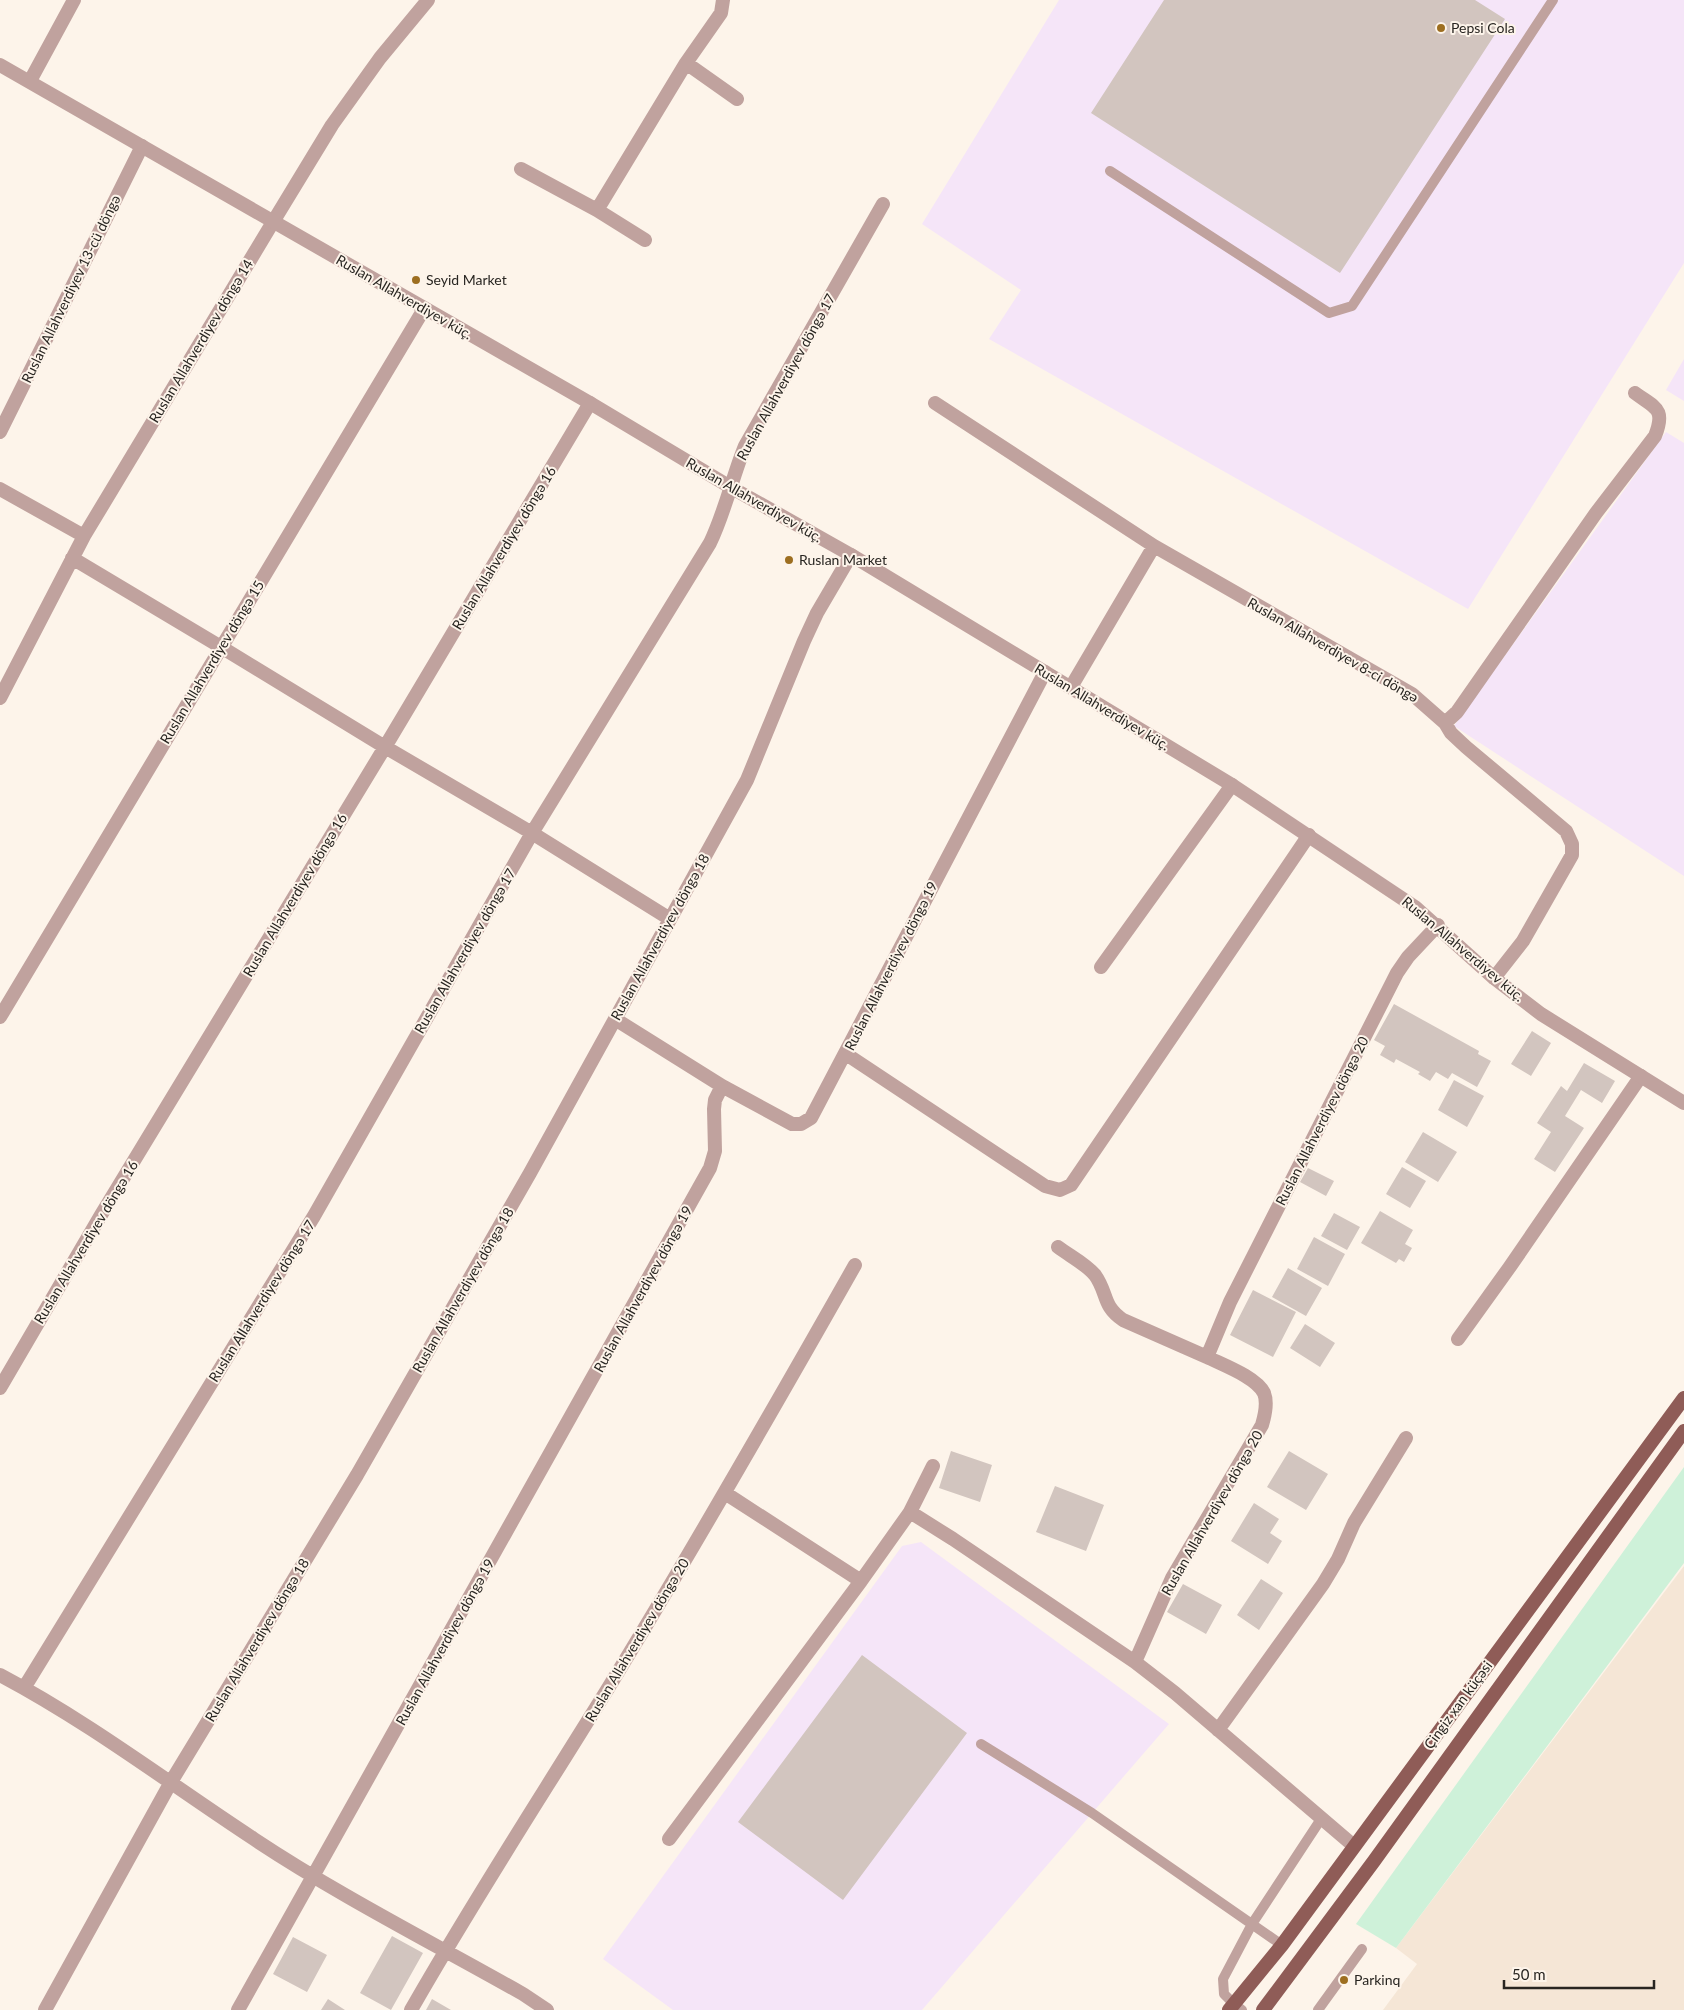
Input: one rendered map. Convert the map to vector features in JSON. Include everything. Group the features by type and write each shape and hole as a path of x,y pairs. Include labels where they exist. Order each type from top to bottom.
{"main road":[{"name":"Çingiz xan küçəsi","path":"1235,2008 1684,1398"},
{"name":"Çingiz xan küçəsi","path":"1263,2010 1374,1861 1684,1431"}],"street":[{"path":"30,82 74,0"},
{"name":"Ruslan Allahverdiyev döngə 14","path":"0,698 84,536 272,222 332,125 380,58 428,0"},
{"path":"596,210 686,63 721,13 723,0"},
{"path":"686,63 737,99"},
{"name":"Ruslan Allahverdiyev küç.","path":"0,65 590,403 732,488 851,556 1232,785 1415,907 1438,925 1494,978 1541,1014 1684,1103"},
{"name":"Ruslan Allahverdiyev 13-cü döngə","path":"0,432 142,146"},
{"path":"521,168 645,240"},
{"name":"Ruslan Allahverdiyev döngə 17","path":"24,1688 314,1216 532,833 710,543 722,518 736,469 745,446 883,204"},
{"name":"Ruslan Allahverdiyev döngə 15","path":"0,1017 424,309"},
{"path":"1445,723 1457,712 1596,513 1655,436 1661,421 1658,411 1635,393"},
{"name":"Ruslan Allahverdiyev döngə 16","path":"0,1388 100,1215 385,747 590,403"},
{"name":"Ruslan Allahverdiyev 8-ci döngə","path":"935,404 1154,546 1412,694 1445,723 1451,733 1466,747 1566,831 1572,844 1572,855 1522,941 1494,978"},
{"path":"0,489 84,536"},
{"path":"1071,687 1154,546"},
{"name":"Ruslan Allahverdiyev döngə 18","path":"45,2010 171,1782 357,1475 530,1173 747,780 817,613 851,556"},
{"path":"72,558 385,747 532,833 670,919"},
{"name":"Ruslan Allahverdiyev döngə 19","path":"238,2010 710,1168 715,1151 715,1100 722,1086 792,1124 801,1124 811,1118 1044,672"},
{"path":"1101,967 1232,785"},
{"path":"846,1054 1045,1186 1060,1190 1071,1185 1308,835"},
{"name":"Ruslan Allahverdiyev döngə 20","path":"1135,1662 1172,1578 1262,1425 1266,1410 1264,1394 1254,1382 1207,1357 1230,1302 1397,974 1408,957 1438,925"},
{"path":"615,1019 722,1086"},
{"path":"1458,1339 1641,1076"},
{"path":"1058,1248 1088,1268 1095,1276 1114,1314 1123,1320 1207,1357"},
{"name":"Ruslan Allahverdiyev döngə 20","path":"411,2010 445,1950 607,1689 725,1493 855,1265"},
{"path":"1218,1730 1323,1584 1338,1559 1354,1523 1406,1438"},
{"path":"669,1839 910,1512 933,1466"},
{"path":"725,1493 861,1580"},
{"path":"910,1512 953,1538 1135,1662 1175,1693 1354,1846"},
{"path":"0,1675 24,1688 171,1782 254,1840 314,1877 445,1950 547,2010"}],"lane":[{"path":"1110,171 1329,313 1352,306 1553,0"},
{"path":"982,1744 1092,1813 1282,1945"},
{"path":"1235,2008 1224,1994 1223,1979 1252,1924 1321,1819"},
{"path":"1318,2010 1362,1949"}],"shaded area":[{"name":"Pepsi Cola","path":"1059,0 1684,0 1684,263 1468,609 989,339 1021,290 922,224"},
{"path":"1684,359 1684,401 1666,390"},
{"path":"1666,432 1684,443 1684,876 1454,726"},
{"path":"921,1542 1169,1724 922,2010 673,2010 603,1959 902,1546"},
{"path":"1684,1566 1684,2010 1383,2010 1417,1964 1396,1948"}],"green space":[{"path":"1684,1467 1684,1563 1396,1948 1356,1924"}],"building":[{"path":"1164,0 1475,0 1505,19 1340,273 1091,113"},
{"path":"1394,1004 1479,1051 1478,1054 1491,1061 1477,1087 1452,1073 1448,1079 1436,1072 1430,1081 1418,1074 1420,1072 1396,1059 1394,1063 1380,1055 1385,1046 1374,1040"},
{"path":"1532,1031 1551,1043 1531,1076 1511,1064"},
{"path":"1584,1063 1615,1081 1602,1103 1581,1090 1565,1116 1584,1128 1555,1172 1534,1159 1551,1132 1537,1123 1561,1086 1567,1091"},
{"path":"1454,1080 1484,1096 1467,1127 1438,1110"},
{"path":"1423,1132 1457,1152 1438,1182 1405,1162"},
{"path":"1402,1167 1426,1181 1410,1208 1386,1194"},
{"path":"1308,1168 1334,1181 1326,1196 1300,1182"},
{"path":"1380,1211 1413,1230 1405,1244 1412,1248 1404,1262 1399,1259 1396,1263 1361,1243"},
{"path":"1334,1213 1360,1227 1347,1250 1321,1236"},
{"path":"1314,1237 1345,1254 1328,1286 1297,1269"},
{"path":"1288,1268 1322,1288 1306,1316 1272,1297"},
{"path":"1253,1290 1296,1312 1273,1357 1230,1335"},
{"path":"1305,1324 1335,1343 1320,1367 1290,1348"},
{"path":"951,1451 992,1465 980,1502 939,1488"},
{"path":"1289,1451 1328,1474 1306,1510 1267,1487"},
{"path":"1055,1486 1104,1505 1086,1551 1036,1532"},
{"path":"1254,1503 1279,1519 1270,1533 1282,1541 1268,1564 1231,1541"},
{"path":"1261,1579 1283,1593 1259,1630 1237,1615"},
{"path":"1183,1584 1222,1605 1206,1634 1167,1612"},
{"path":"862,1655 967,1733 843,1900 738,1822"},
{"path":"392,1936 423,1953 391,2010 360,1993"},
{"path":"293,1937 327,1955 307,1992 273,1974"},
{"path":"328,1999 345,2010 321,2010"},
{"path":"432,1999 451,2010 426,2010"}],"place":[{"name":"Pepsi Cola","path":"1441,28"},
{"name":"Seyid Market","path":"416,280"},
{"name":"Ruslan Market","path":"789,560"},
{"name":"Parkinq","path":"1344,1980"}]}
